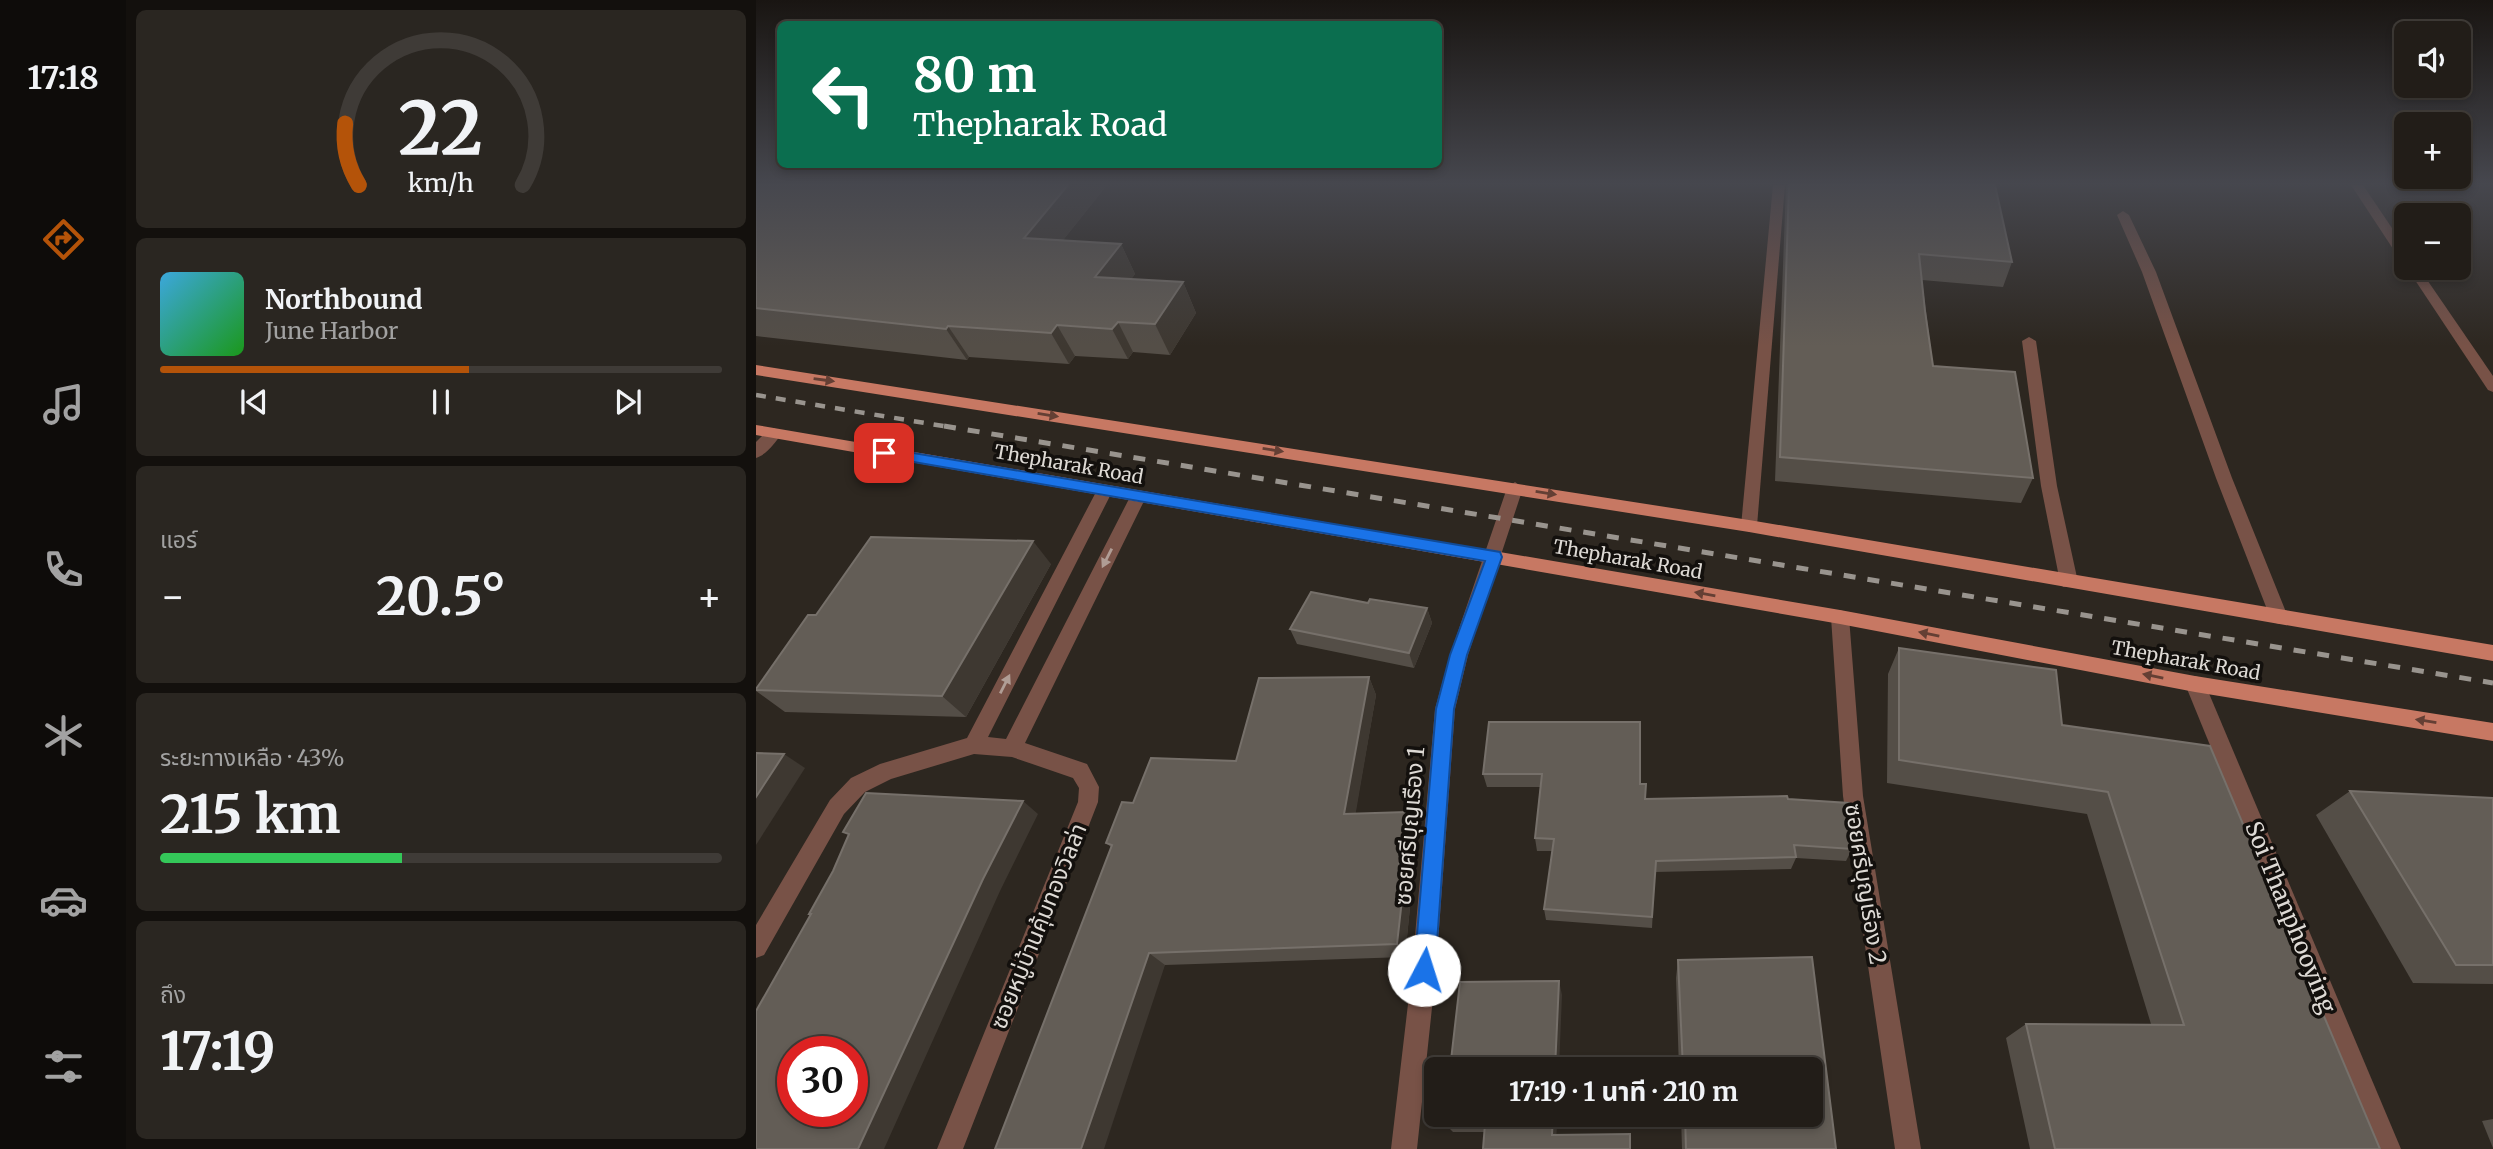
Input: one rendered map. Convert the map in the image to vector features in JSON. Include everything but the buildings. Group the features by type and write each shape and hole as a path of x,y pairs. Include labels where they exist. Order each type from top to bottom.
{"main road":[{"path":"756,370 1749,526 2493,653"},
{"name":"Thepharak Road","path":"765,432 1840,617 2195,684 2493,732"}],"street":[{"path":"1749,526 1774,239"},
{"path":"2134,239 2150,272 2224,478 2279,617"},
{"path":"2421,280 2493,387"},
{"path":"2029,341 2049,486 2068,582"},
{"path":"756,453 765,432"},
{"name":"ซอยศรีบุญเรือง 1","path":"1404,1149 1424,970 1445,709 1459,655 1515,488"},
{"path":"974,745 1104,492"},
{"path":"1012,748 1138,497"},
{"name":"ซอยศรีบุญเรือง 2","path":"1840,617 1853,796 1908,1149"},
{"name":"Soi Thanphooying","path":"2195,684 2388,1149"},
{"name":"ซอยหมู่บ้านคุ้มทองวิลล่า","path":"756,947 837,807 858,785 887,771 974,745 1012,748 1080,771 1088,787 1088,802 950,1149"}],"railway":[{"path":"756,395 955,428"},
{"path":"944,426 2493,683"}],"route":[{"path":"884,453 1494,557 1459,655 1445,709 1424,970"}]}
